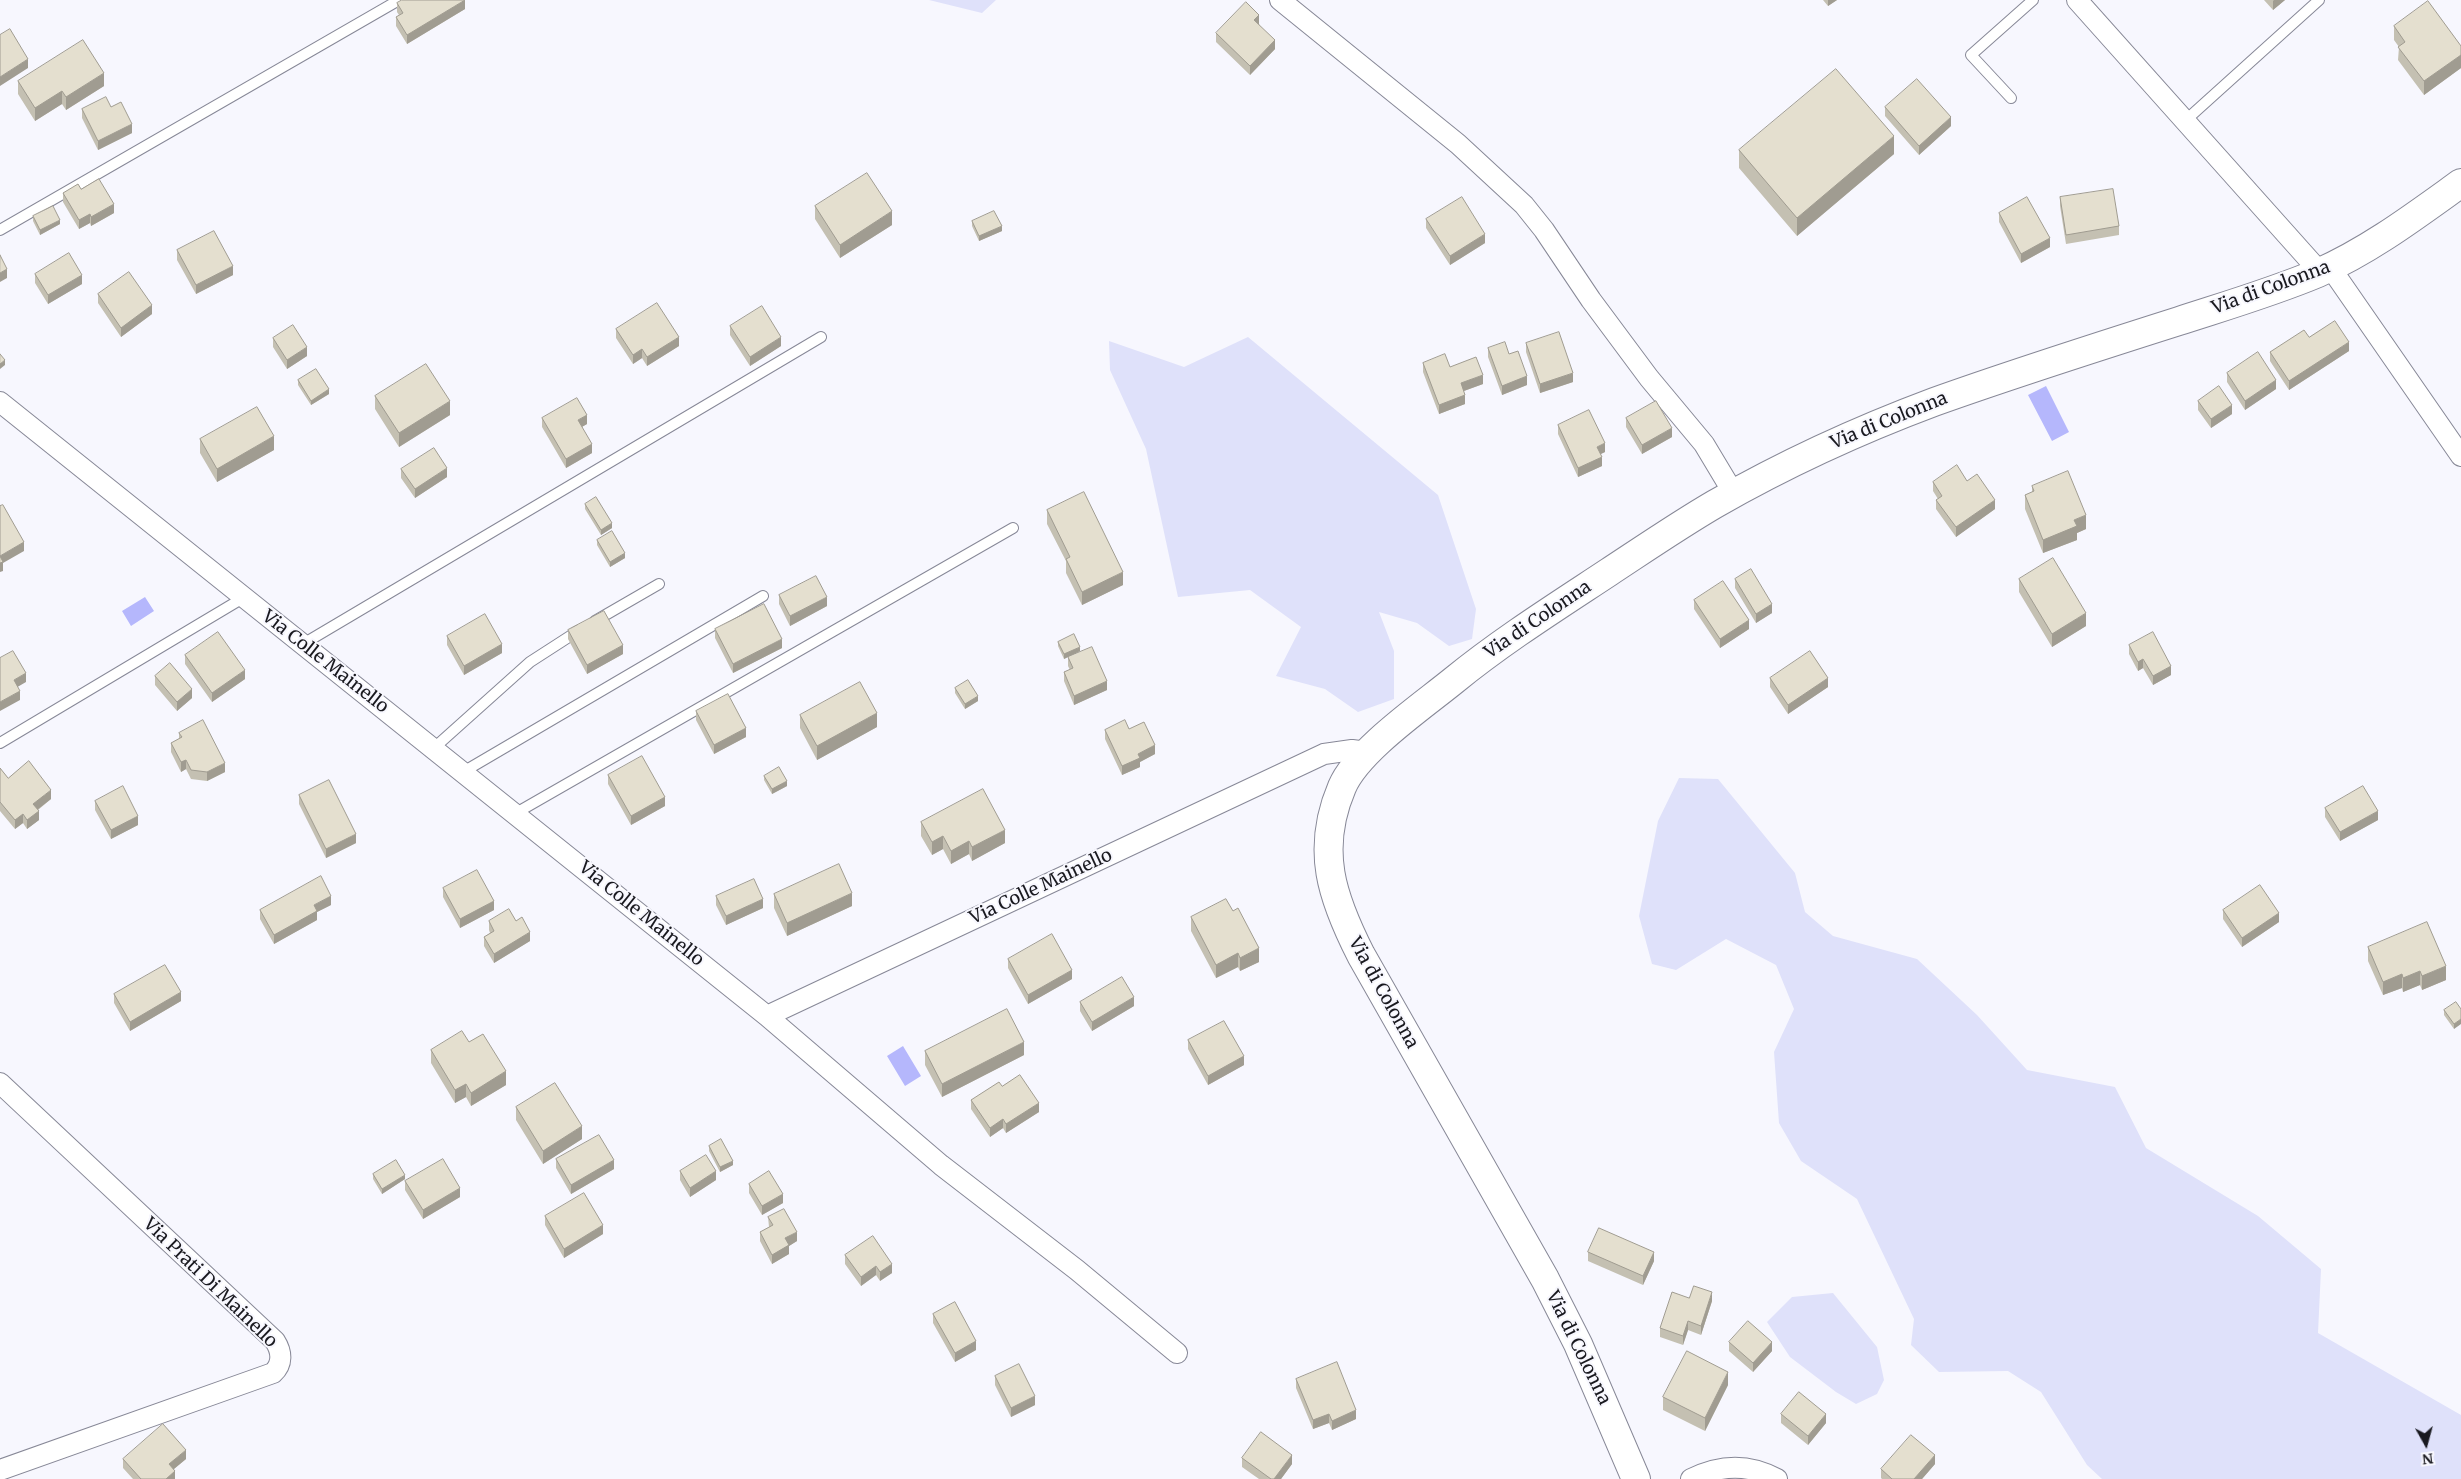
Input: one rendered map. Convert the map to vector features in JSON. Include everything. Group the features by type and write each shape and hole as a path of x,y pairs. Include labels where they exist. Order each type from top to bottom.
{"street":[{"path":"1280,0 1458,144 1524,205 1544,230 1591,300 1643,370 1704,444 1734,494"},
{"path":"2077,0 2325,269 2461,456"},
{"name":"Via di Colonna","path":"1636,1479 1590,1370 1545,1279 1361,955 1335,899 1329,874 1328,858 1332,824 1338,798 1346,779 1367,752 1473,665 1513,635 1693,517 1734,494 1802,458 1924,406 2000,379 2258,296 2325,269 2398,228 2461,183"},
{"name":"Via Colle Mainello","path":"0,402 243,598 516,813 767,1016 1324,754 1352,750 1367,752"},
{"path":"767,1016 929,1155 1076,1270 1177,1353"},
{"name":"Via Prati Di Mainello","path":"0,1082 275,1342 280,1350 280,1358 278,1366 273,1373 0,1470"},
{"path":"1691,1479 1721,1467 1752,1469 1776,1479"}],"lane":[{"path":"0,230 398,0"},
{"path":"2011,98 1971,55 2033,0"},
{"path":"2186,120 2319,0"},
{"path":"303,644 821,337"},
{"path":"516,813 1013,528"},
{"path":"434,748 537,657 658,584"},
{"path":"463,772 763,596"},
{"path":"0,743 243,598"}],"shaded area":[{"path":"929,0 996,0 982,13"},
{"path":"1248,337 1438,495 1476,609 1472,639 1449,646 1417,623 1379,612 1394,651 1394,699 1358,712 1325,689 1276,676 1301,627 1250,590 1178,597 1146,449 1110,370 1109,341 1184,367"},
{"path":"1679,778 1718,779 1795,873 1805,912 1833,936 1917,959 1977,1015 2027,1070 2115,1087 2146,1148 2258,1216 2321,1269 2318,1333 2461,1415 2461,1479 2102,1479 2087,1465 2041,1392 2008,1371 1939,1372 1911,1345 1914,1319 1857,1199 1801,1161 1779,1123 1774,1052 1794,1009 1776,965 1726,939 1676,970 1652,964 1639,916 1658,821"},
{"path":"1833,1293 1877,1347 1884,1380 1877,1394 1856,1404 1836,1392 1790,1357 1767,1322 1792,1297"}],"water":[{"path":"2046,386 2069,432 2052,441 2028,395"},
{"path":"145,597 154,611 131,626 122,611"},
{"path":"903,1046 921,1076 905,1086 887,1056"}],"building":[{"path":"402,0 465,0 407,35 396,17 403,13 397,3"},
{"path":"2428,1 2461,46 2461,55 2424,81 2398,47 2405,42 2394,26"},
{"path":"1246,2 1259,15 1254,20 1275,40 1250,66 1216,33"},
{"path":"10,29 28,59 0,77 0,35"},
{"path":"83,40 104,73 66,97 62,91 35,108 18,81"},
{"path":"1836,69 1894,136 1797,218 1739,150"},
{"path":"1917,79 1951,117 1919,146 1885,107"},
{"path":"106,97 111,107 121,102 132,124 98,141 82,109"},
{"path":"867,173 892,211 840,245 815,206"},
{"path":"99,179 114,204 91,217 90,214 79,220 63,193 78,184 81,189"},
{"path":"2113,189 2119,226 2066,235 2060,197"},
{"path":"1462,197 1485,234 1450,256 1426,219"},
{"path":"2027,197 2050,238 2021,254 1999,213"},
{"path":"53,206 60,220 40,230 33,216"},
{"path":"994,211 1002,226 979,236 972,221"},
{"path":"214,231 233,266 196,285 177,250"},
{"path":"69,253 82,275 48,295 35,274"},
{"path":"0,255 7,269 0,273"},
{"path":"129,272 152,305 121,328 98,294"},
{"path":"657,303 679,337 647,357 642,349 633,355 616,329"},
{"path":"762,306 781,337 750,357 730,326"},
{"path":"2335,321 2349,342 2289,381 2270,352 2304,330 2309,337"},
{"path":"293,325 307,347 287,360 273,338"},
{"path":"1559,332 1573,373 1540,384 1526,343"},
{"path":"1505,342 1509,354 1518,351 1527,376 1502,386 1488,348"},
{"path":"2258,352 2276,380 2245,401 2227,373"},
{"path":"0,354 5,360 0,364"},
{"path":"1445,354 1450,367 1476,357 1483,375 1461,383 1465,395 1439,405 1423,363"},
{"path":"426,364 450,401 399,433 375,396"},
{"path":"316,369 329,389 311,401 298,380"},
{"path":"2219,386 2232,405 2211,419 2198,401"},
{"path":"577,398 587,415 578,420 592,444 566,459 542,418"},
{"path":"1656,401 1672,428 1642,445 1626,418"},
{"path":"257,407 274,436 217,469 200,439"},
{"path":"1589,410 1605,443 1597,447 1602,457 1578,468 1558,425"},
{"path":"434,448 447,468 415,489 401,469"},
{"path":"1957,465 1967,481 1977,474 1995,500 1956,527 1936,500 1942,496 1933,482"},
{"path":"2068,471 2086,515 2074,520 2077,526 2043,540 2025,495 2034,491 2032,486"},
{"path":"1084,492 1123,572 1082,592 1066,559 1070,557 1047,510"},
{"path":"596,497 612,523 601,530 585,504"},
{"path":"3,505 24,542 0,556 0,506"},
{"path":"612,531 625,553 610,562 597,540"},
{"path":"2053,558 2086,613 2052,634 2019,579"},
{"path":"1751,569 1772,604 1756,614 1735,579"},
{"path":"816,576 827,597 790,616 779,595"},
{"path":"1723,581 1749,620 1720,639 1694,600"},
{"path":"764,604 782,639 733,664 715,629"},
{"path":"604,611 623,645 587,665 568,630"},
{"path":"485,614 502,644 464,666 447,636"},
{"path":"218,632 245,670 212,693 185,655"},
{"path":"2153,632 2171,666 2153,676 2143,659 2138,662 2129,645"},
{"path":"1074,634 1080,647 1064,654 1058,642"},
{"path":"1092,647 1107,681 1074,696 1064,672 1073,668 1068,657"},
{"path":"13,651 26,673 14,680 20,691 0,702 0,658"},
{"path":"1810,651 1828,678 1788,705 1770,678"},
{"path":"170,663 192,689 177,702 155,676"},
{"path":"968,680 978,696 965,704 955,688"},
{"path":"860,682 877,713 817,746 800,715"},
{"path":"728,694 746,728 714,745 696,711"},
{"path":"203,720 225,763 207,772 191,770 186,760 181,762 171,743 182,737 179,733"},
{"path":"1125,720 1129,729 1144,722 1155,745 1138,754 1140,758 1122,766 1105,730"},
{"path":"642,756 665,797 631,816 608,775"},
{"path":"29,761 51,790 33,804 39,811 27,820 23,814 15,820 0,802 0,768 8,778"},
{"path":"779,767 787,781 772,789 764,776"},
{"path":"329,780 356,834 326,849 299,795"},
{"path":"123,786 138,816 111,830 95,801"},
{"path":"2363,786 2378,811 2340,832 2325,808"},
{"path":"983,789 1005,830 972,847 969,841 951,851 943,836 932,842 921,822"},
{"path":"839,864 852,893 787,923 774,894"},
{"path":"477,870 494,901 460,919 443,888"},
{"path":"321,876 331,896 314,905 317,911 274,935 260,910"},
{"path":"754,879 763,899 726,916 716,896"},
{"path":"2260,885 2279,913 2242,938 2223,910"},
{"path":"1226,899 1233,911 1238,908 1259,948 1240,958 1238,953 1216,965 1191,917"},
{"path":"509,909 516,921 522,917 530,932 494,954 484,937 494,931 489,921"},
{"path":"2427,922 2446,966 2422,976 2420,971 2403,978 2402,974 2383,982 2368,947"},
{"path":"1052,934 1072,970 1028,995 1008,959"},
{"path":"165,965 181,992 130,1022 114,994"},
{"path":"1122,977 1134,997 1092,1022 1080,1002"},
{"path":"2456,1002 2461,1009 2461,1019 2454,1024 2444,1010"},
{"path":"1007,1009 1024,1042 942,1084 925,1051"},
{"path":"1224,1021 1244,1056 1208,1076 1188,1040"},
{"path":"462,1031 469,1042 483,1034 506,1071 471,1093 466,1084 455,1090 431,1050"},
{"path":"1020,1075 1039,1103 1006,1124 1003,1119 990,1128 971,1100 999,1082 1002,1086"},
{"path":"555,1083 582,1126 543,1151 516,1107"},
{"path":"599,1135 614,1160 571,1185 556,1159"},
{"path":"721,1139 733,1161 720,1167 709,1146"},
{"path":"706,1155 716,1171 690,1188 680,1171"},
{"path":"443,1159 460,1188 423,1210 405,1181"},
{"path":"396,1160 405,1175 382,1189 373,1174"},
{"path":"769,1171 783,1194 762,1206 749,1184"},
{"path":"584,1193 603,1225 564,1249 545,1216"},
{"path":"784,1209 797,1232 785,1238 789,1245 772,1255 760,1232 773,1225 768,1217"},
{"path":"1599,1228 1654,1252 1643,1276 1588,1252"},
{"path":"873,1236 892,1264 880,1272 876,1266 861,1277 845,1255"},
{"path":"1694,1286 1712,1292 1701,1326 1688,1321 1683,1336 1660,1328 1672,1292 1689,1298"},
{"path":"955,1302 976,1341 955,1353 933,1314"},
{"path":"1748,1321 1772,1342 1753,1363 1729,1342"},
{"path":"1687,1351 1728,1372 1705,1418 1663,1397"},
{"path":"1337,1362 1356,1410 1332,1421 1329,1414 1313,1420 1296,1379"},
{"path":"1019,1364 1035,1396 1011,1408 995,1376"},
{"path":"1799,1392 1826,1414 1808,1436 1781,1414"},
{"path":"163,1424 186,1450 169,1464 175,1471 166,1479 141,1479 123,1459"},
{"path":"1261,1432 1292,1455 1274,1479 1271,1479 1242,1458"},
{"path":"1911,1435 1935,1455 1914,1479 1892,1479 1881,1469"}]}
